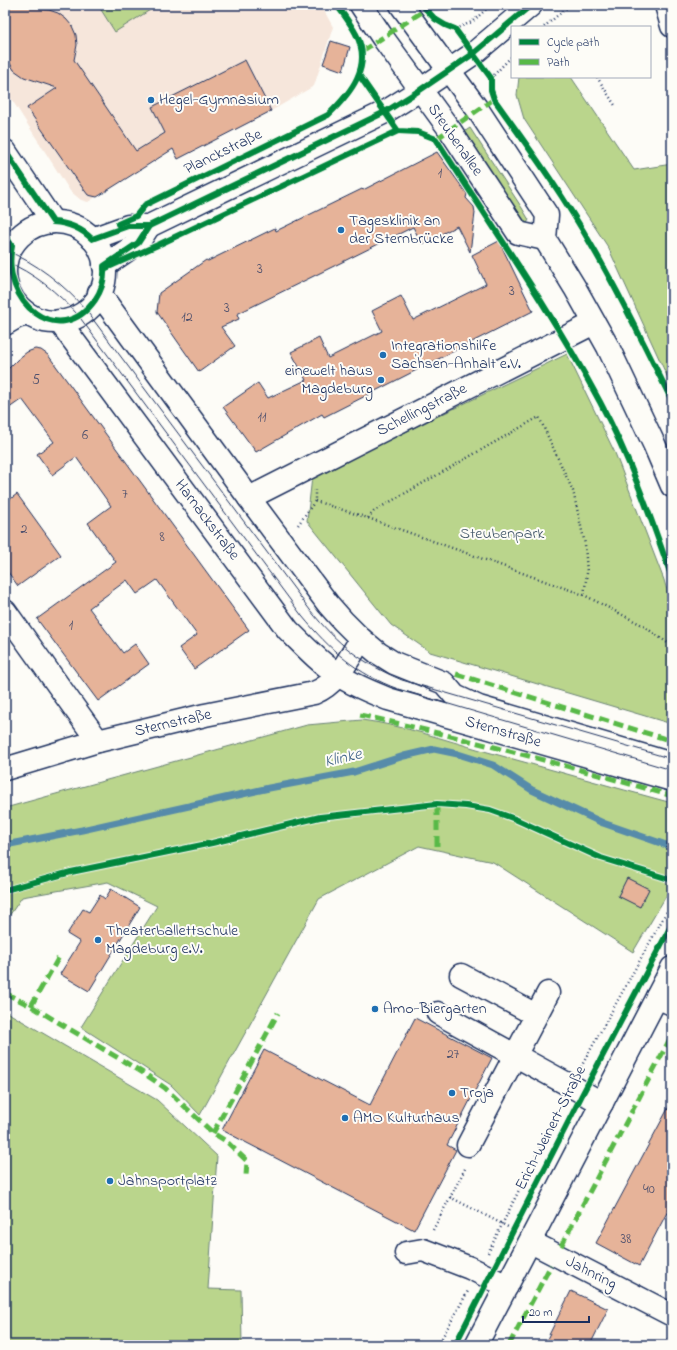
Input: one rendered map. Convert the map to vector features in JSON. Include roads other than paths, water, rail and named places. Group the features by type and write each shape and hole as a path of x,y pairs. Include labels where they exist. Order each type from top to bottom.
{"street":[{"name":"Steubenallee","path":"361,5 420,90 450,130 518,233 545,239"},
{"path":"401,5 478,110 547,215 545,239 617,365 672,486"},
{"path":"666,5 672,26"},
{"path":"92,239 128,226 148,226 384,112 474,54 523,12"},
{"path":"5,151 53,222"},
{"path":"60,222 74,226 92,239 100,252 104,266 103,281 100,293 92,305 82,313 72,318 59,321 47,321 28,314 15,302 5,282 5,268 7,248 20,236 41,224 60,222"},
{"path":"104,266 138,243 148,226"},
{"path":"100,293 328,604 361,639 378,653 394,663 444,683 455,696 479,707 672,764"},
{"path":"5,324 17,317 28,314"},
{"name":"Harnackstraße","path":"59,321 288,630 308,650 338,675"},
{"name":"Schellingstraße","path":"249,498 594,323"},
{"path":"5,610 98,741"},
{"path":"338,675 361,639"},
{"name":"Sternstraße","path":"5,769 98,741 205,715 314,693 330,685 338,675 364,689 388,699 672,780"},
{"path":"476,1345 507,1286 519,1236 665,1001 672,968"},
{"path":"461,974 536,1015"},
{"path":"468,1145 514,1055 548,993"},
{"path":"438,1013 602,1103"},
{"name":"Jahnring","path":"519,1236 672,1315"},
{"path":"406,1253 423,1250 478,1272 507,1286"}],"waterway":[{"name":"Klinke","path":"5,845 82,830 269,788 354,772 404,756 434,749 458,754 493,765 532,790 603,823 672,847"}],"tram line":[{"path":"5,250 28,261 49,275 68,291 86,310 310,610 320,622 352,652 375,667 402,680 672,759"},
{"path":"5,261 35,277 62,299 78,315 302,616 323,640 345,660 370,676 398,689 672,770"}],"place":[{"name":"Hegel-Gymnasium","path":"151,100"},
{"name":"Tagesklinik an der Sternbrücke","path":"341,230"},
{"name":"Integrationshilfe Sachsen-Anhalt e.V.","path":"383,355"},
{"name":"einewelt haus Magdeburg","path":"381,380"},
{"name":"Theaterballettschule Magdeburg e.V.","path":"98,940"},
{"name":"Amo-Biergarten","path":"375,1009"},
{"name":"Troja","path":"452,1093"},
{"name":"AMO Kulturhaus","path":"345,1118"},
{"name":"Jahnsportplatz","path":"110,1181"}],"park label":[{"name":"Steubenpark","path":"502,534"}]}
